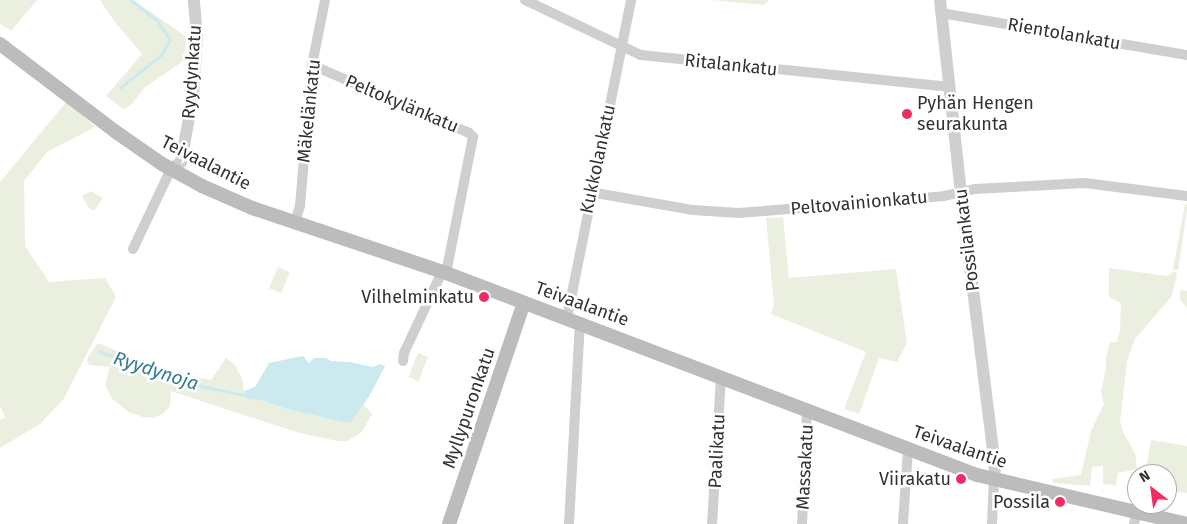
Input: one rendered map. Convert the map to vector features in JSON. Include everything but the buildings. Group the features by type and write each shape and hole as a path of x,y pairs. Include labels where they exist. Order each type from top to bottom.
{"main road":[{"name":"Teivaalantie","path":"1,46 116,132 171,169 252,208 444,272 977,475 1135,518 1187,524"},
{"name":"Myllypuronkatu","path":"450,524 524,303"}],"street":[{"name":"Ryydynkatu","path":"171,169 181,162 192,106 197,36 194,0"},
{"name":"Mäkelänkatu","path":"296,222 300,206 312,65 325,0"},
{"name":"Ritalankatu","path":"525,0 641,55 950,87"},
{"name":"Kukkolankatu","path":"567,318 590,192 631,0"},
{"name":"Rientolankatu","path":"941,6 1187,55"},
{"name":"Possilankatu","path":"941,6 961,193 995,465 994,480"},
{"name":"Peltokylänkatu","path":"312,65 469,133 473,137 444,272"},
{"path":"133,249 171,169"},
{"name":"Peltovainionkatu","path":"590,192 693,210 739,213 961,193 975,189 1085,183 1187,196"},
{"path":"403,361 404,353 444,272"},
{"path":"569,524 580,323"},
{"name":"Paalikatu","path":"712,524 721,378"},
{"name":"Massakatu","path":"802,524 807,411"},
{"path":"903,524 908,450"},
{"path":"992,524 994,480"}],"shaded area":[{"path":"0,0 37,0 11,31 0,24"},
{"path":"100,0 133,0 187,37 183,61 144,88 131,105 123,109 106,96 142,54 114,21"},
{"path":"713,0 769,0 764,5"},
{"path":"67,101 95,127 47,152 24,181 25,246 49,282 105,278 116,297 63,400 40,424 0,448 0,420 5,417 0,406 0,182"},
{"path":"91,191 103,198 94,211 88,207 82,196"},
{"path":"1185,204 1187,204 1187,210 1178,270 1173,269"},
{"path":"783,217 789,278 896,269 907,343 897,362 879,358 859,414 844,409 866,352 771,314 774,304 766,218"},
{"path":"278,267 290,272 281,293 269,288"},
{"path":"1109,268 1167,276 1175,271 1177,274 1172,296 1135,339 1127,361 1120,422 1124,434 1135,453 1136,464 1127,464 1127,471 1118,473 1116,485 1103,484 1103,466 1092,467 1090,486 1053,483 1052,479 1081,475 1091,431 1104,404 1101,391 1106,358 1110,342 1117,342 1120,330 1121,303 1109,297"},
{"path":"1180,290 1187,291 1187,308 1180,299"},
{"path":"98,343 162,370 211,380 226,358 235,365 243,381 244,395 287,409 347,423 353,419 363,404 372,414 362,432 347,441 337,441 296,432 171,391 170,406 163,414 153,418 143,417 129,412 112,399 105,385 110,367 90,365 87,362 88,357"},
{"path":"418,353 428,357 418,381 408,377"},
{"path":"1151,440 1187,446 1187,493 1177,492 1177,464 1147,464"}],"water":[{"path":"303,356 309,363 314,358 326,358 331,361 350,362 372,367 381,364 385,366 370,395 351,422 347,423 245,398 244,391 255,387 269,363"}],"waterway":[{"name":"Ryydynoja","path":"120,88 161,55 170,40 158,22 131,0"},
{"name":"Ryydynoja","path":"99,351 173,380 244,395"}],"place":[{"name":"Pyhän Hengen seurakunta","path":"907,114"},
{"name":"Vilhelminkatu","path":"484,297"},
{"name":"Viirakatu","path":"961,479"},
{"name":"Possila","path":"1060,502"}]}
